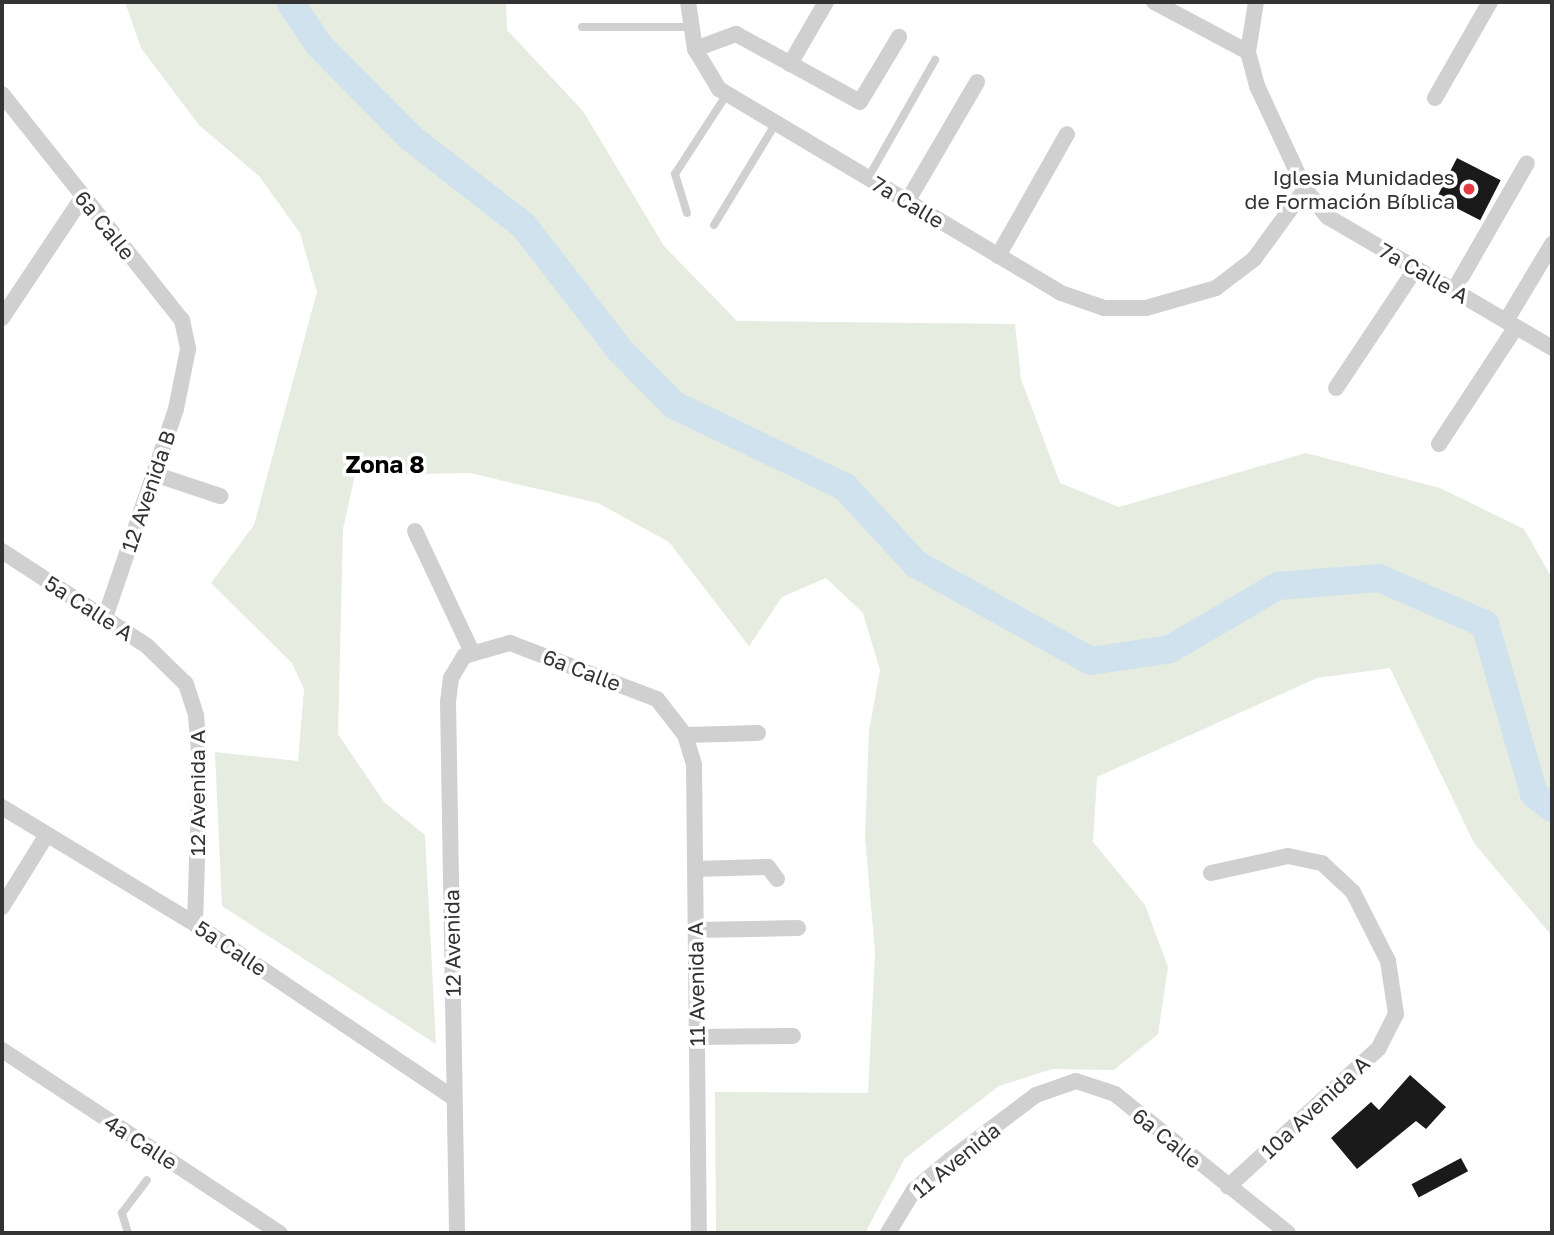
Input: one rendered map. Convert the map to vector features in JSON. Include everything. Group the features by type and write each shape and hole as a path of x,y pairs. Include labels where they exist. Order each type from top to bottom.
{"street":[{"path":"688,2 695,50 736,34 860,102 899,37"},
{"path":"790,64 826,2"},
{"path":"1154,2 1248,52"},
{"path":"1256,2 1248,52 1269,116 1305,188"},
{"path":"1435,98 1490,2"},
{"name":"7a Calle","path":"695,50 727,94 1061,293 1104,308 1146,308 1216,288 1254,259 1305,188"},
{"path":"907,202 977,82"},
{"name":"6a Calle","path":"2,94 82,198 182,320 188,363"},
{"path":"998,256 1067,134"},
{"path":"1454,290 1527,163"},
{"name":"7a Calle A","path":"1305,188 1328,217 1552,348"},
{"path":"2,318 82,198"},
{"path":"1439,444 1511,324 1552,244"},
{"path":"1336,388 1416,268"},
{"name":"12 Avenida B","path":"105,618 188,363"},
{"path":"154,474 220,496"},
{"path":"415,531 468,653"},
{"name":"5a Calle A","path":"2,551 105,618 173,668"},
{"name":"6a Calle","path":"468,653 510,643 657,699 685,735"},
{"name":"12 Avenida","path":"457,1233 449,702 451,678 468,653"},
{"name":"12 Avenida A","path":"173,668 196,715 200,764 195,924"},
{"path":"685,735 758,733"},
{"name":"11 Avenida A","path":"685,735 694,765 699,1233"},
{"name":"5a Calle","path":"2,807 195,924 454,1098"},
{"path":"2,906 46,835"},
{"name":"10a Avenida A","path":"1211,873 1288,856 1322,863 1353,892 1388,961 1396,1014 1379,1048 1228,1187"},
{"path":"695,869 768,867 777,878"},
{"path":"695,930 798,928"},
{"path":"696,1037 793,1036"},
{"name":"4a Calle","path":"2,1050 280,1233"},
{"name":"6a Calle","path":"1035,1095 1076,1080 1098,1084 1287,1233"},
{"name":"11 Avenida","path":"888,1233 914,1190 1035,1095"}],"lane":[{"path":"582,27 691,27"},
{"path":"868,178 934,60"},
{"path":"687,213 676,174 727,94"},
{"path":"714,225 776,123"},
{"path":"128,1233 122,1213 147,1180"}],"shaded area":[{"path":"125,2 506,2 507,30 583,111 664,246 737,321 1015,324 1021,379 1060,483 1119,507 1306,453 1440,488 1524,529 1552,578 1552,936 1474,843 1390,668 1317,678 1097,777 1093,842 1145,905 1168,967 1158,1034 1114,1070 1052,1069 999,1086 905,1158 865,1233 716,1233 715,1092 868,1093 875,953 865,836 869,731 880,670 863,613 826,578 782,597 749,646 669,542 598,503 470,473 355,475 343,529 338,734 384,802 425,835 436,1044 222,906 215,752 298,761 304,689 292,663 211,583 254,525 317,292 300,233 259,176 199,125 141,48"}],"building":[{"name":"Iglesia Munidades de Formación Bíblica","path":"1457,158 1501,180 1480,220 1437,198"},
{"path":"1410,1075 1446,1107 1426,1129 1416,1121 1357,1169 1331,1138 1371,1102 1379,1110"},
{"path":"1461,1158 1468,1171 1419,1198 1412,1184"}],"waterway":[{"path":"290,2 319,45 411,138 524,226 620,350 674,405 845,487 916,564 1091,661 1170,649 1278,586 1379,578 1485,624 1534,794 1552,808"}],"place":[{"name":"Iglesia Munidades de Formación Bíblica","path":"1469,189"}],"district":[{"name":"Zona 8","path":"385,464"}]}
